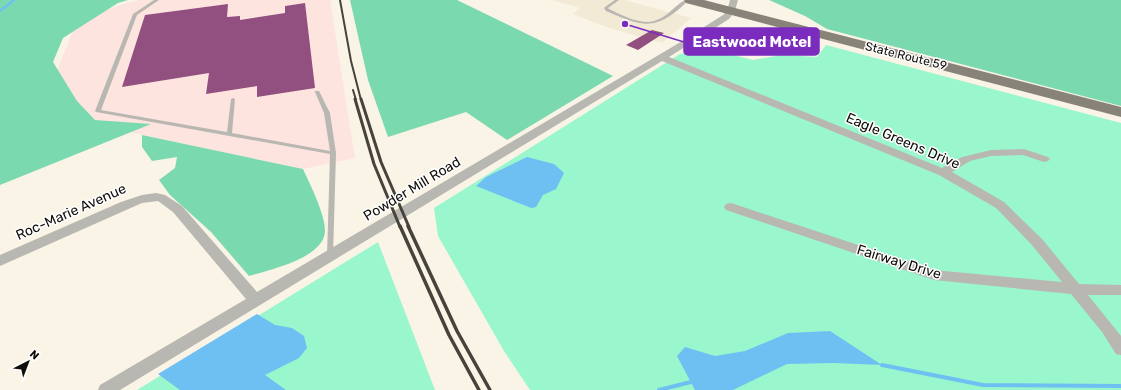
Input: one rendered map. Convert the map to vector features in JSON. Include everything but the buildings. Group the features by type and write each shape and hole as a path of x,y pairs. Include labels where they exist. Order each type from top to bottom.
{"main road":[{"name":"State Route 59","path":"690,0 733,5 1121,112"}],"street":[{"name":"Powder Mill Road","path":"106,390 662,57 726,17 733,5"},
{"name":"Eagle Greens Drive","path":"662,57 943,172 1000,205 1037,242 1107,328 1121,349"},
{"path":"943,172 966,159 991,153 1024,152 1044,159"},
{"name":"Roc-Marie Avenue","path":"0,261 125,205 142,199 161,198 180,213 227,270 256,301"},
{"name":"Fairway Drive","path":"730,207 934,275 1076,289 1121,290"}],"lane":[{"path":"157,0 135,14 98,111 332,153"},
{"path":"617,0 606,8 607,10 634,20 651,22 662,18 687,0"},
{"path":"317,92 327,113 332,153 330,256"},
{"path":"229,135 233,99"}],"shaded area":[{"path":"138,0 330,0 355,158 303,169 87,123 45,101 78,18"},
{"path":"552,0 625,0 691,18 662,43 609,28 573,14 580,8"}],"green space":[{"path":"0,0 128,0 118,3 63,38 53,62 77,101 95,120 151,124 0,185"},
{"path":"350,0 457,0 613,76 507,140 466,112 388,137 368,80"},
{"path":"769,0 1121,0 1121,106 827,29 805,16"},
{"path":"826,45 1121,123 1121,390 530,390 504,351 438,236 434,208 680,54 705,48 753,60 781,55 817,57"},
{"path":"142,135 303,169 317,200 325,225 325,232 322,241 306,256 294,262 249,276 211,232 170,195 159,180 175,168 177,157 152,161 142,147"},
{"path":"378,242 435,390 137,390"}],"water":[{"path":"527,157 554,164 564,173 556,189 543,195 536,207 531,208 476,186 486,177"},
{"path":"257,314 275,325 292,328 304,336 307,348 299,358 265,375 286,390 180,390 158,374"},
{"path":"830,331 882,365 834,363 787,364 733,390 695,390 677,356 685,347 715,356 745,351 788,333"}],"waterway":[{"path":"0,11 14,0"},
{"path":"882,365 983,385 1121,386"},
{"path":"659,390 691,382"}],"railway":[{"path":"340,0 351,61 361,100"},
{"path":"353,90 356,100"},
{"path":"355,99 374,164 400,227"},
{"path":"361,99 381,162 409,227"},
{"path":"400,226 449,335 479,390"},
{"path":"408,226 457,331 490,390"}],"place":[{"name":"Eastwood Motel","path":"625,24"}]}
